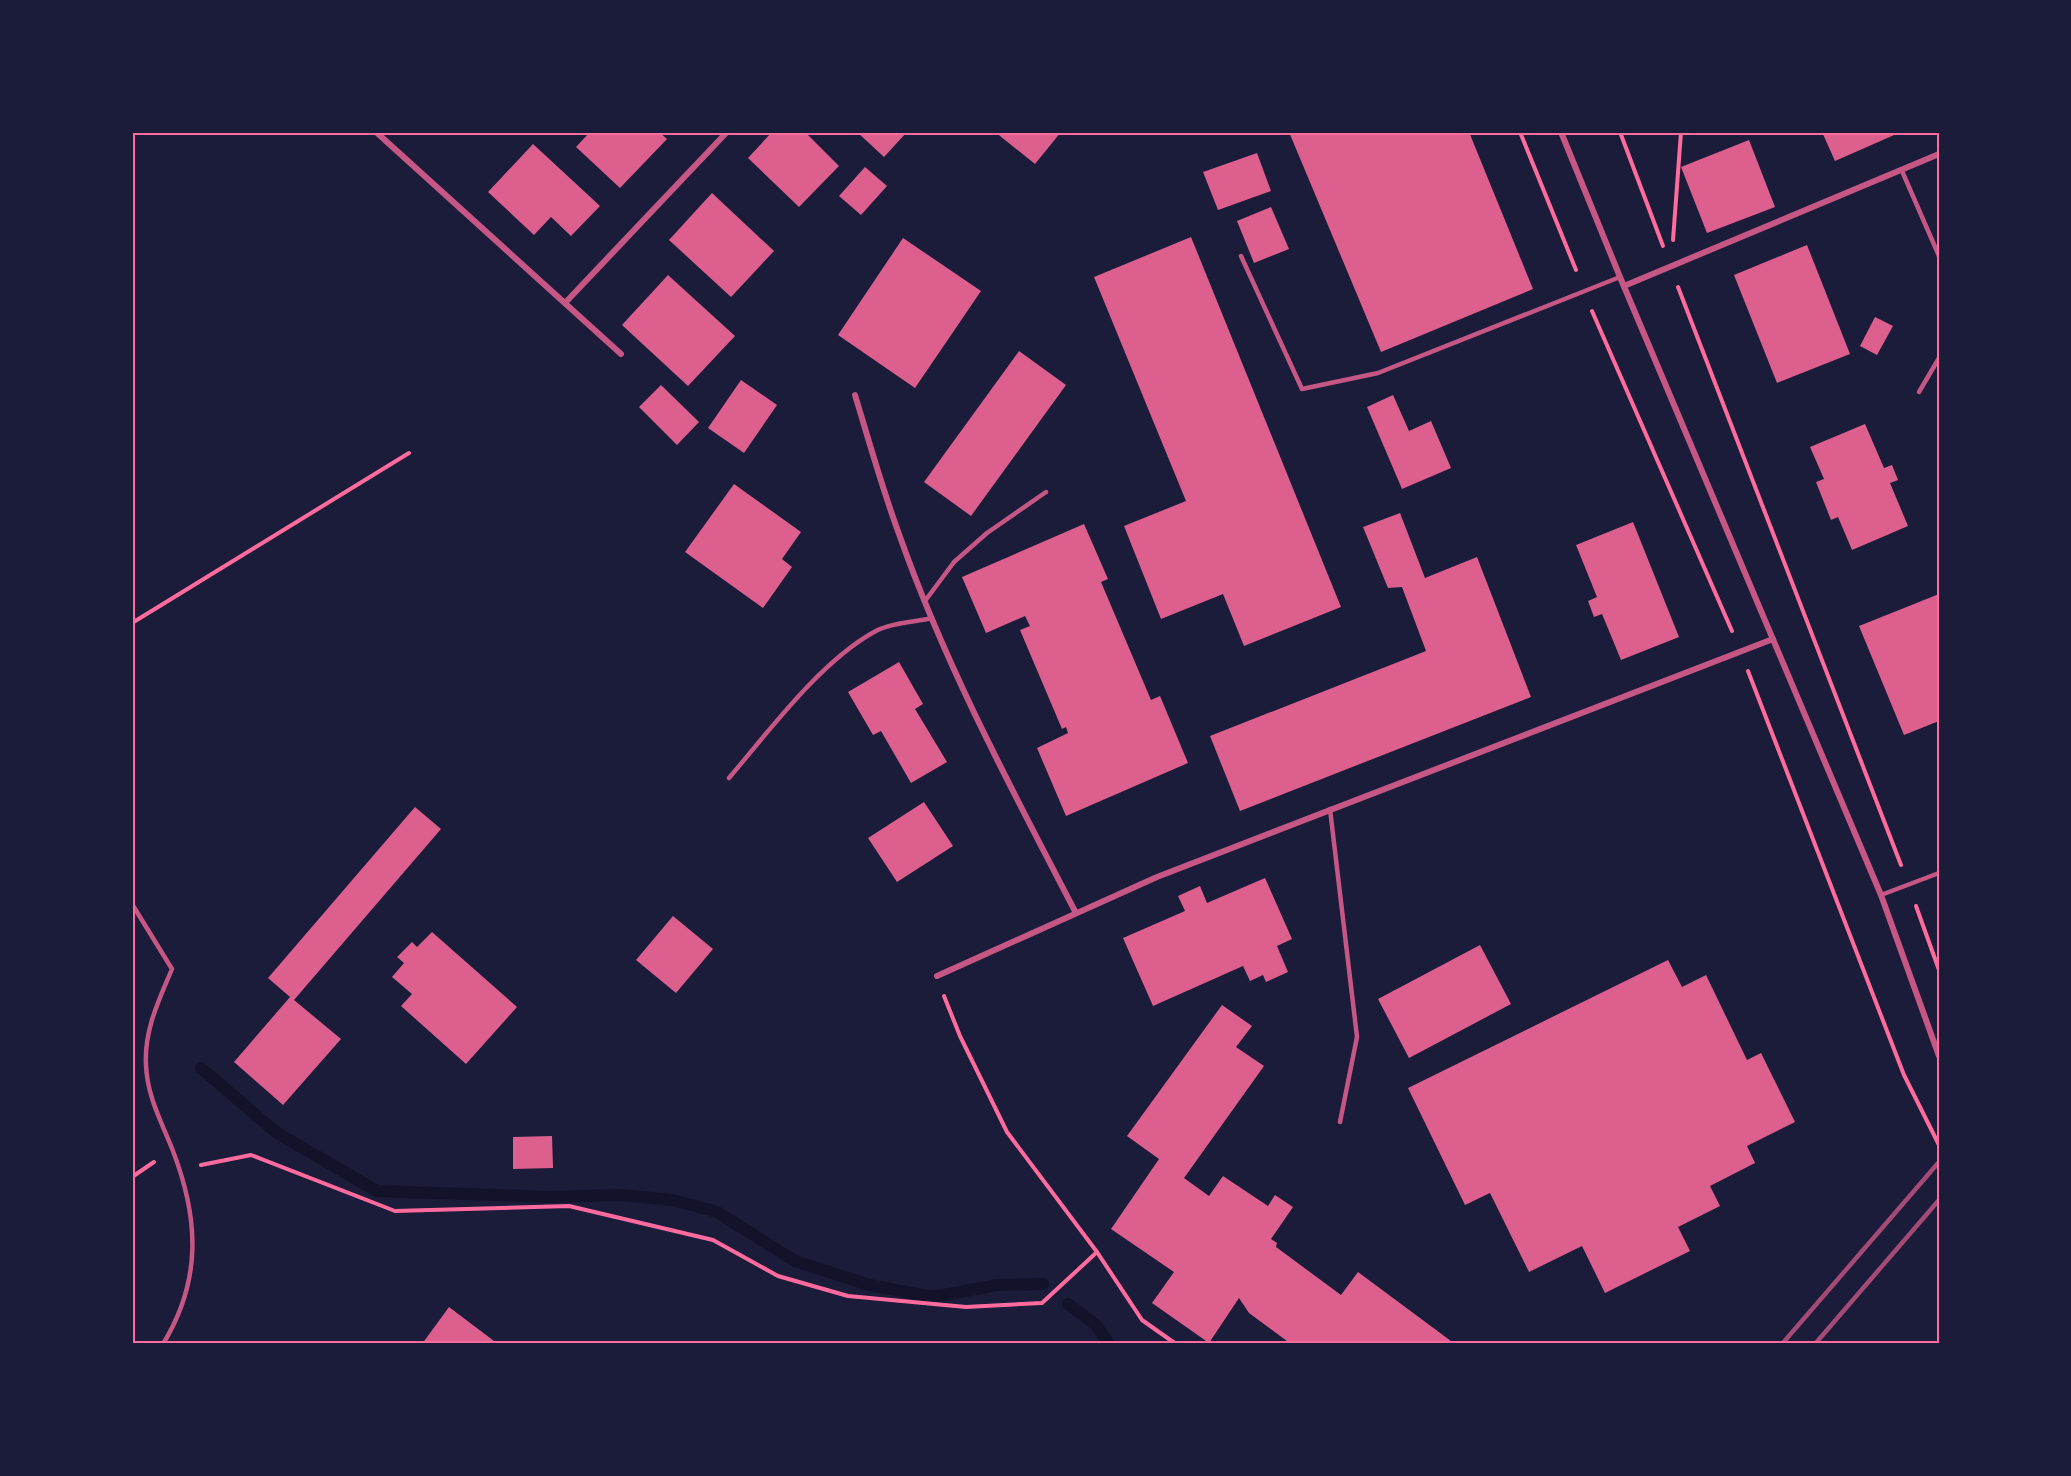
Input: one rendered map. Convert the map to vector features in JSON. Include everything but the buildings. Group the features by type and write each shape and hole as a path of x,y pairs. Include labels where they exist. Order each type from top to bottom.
{"street":[{"path":"376,132 621,354"},
{"path":"565,303 727,132"},
{"path":"1562,132 1620,277 1881,895 1939,1056"},
{"path":"1624,286 1939,154"},
{"path":"855,395 899,534 932,618 1016,797 1076,913"},
{"path":"937,976 1157,877 1773,639"}],"lane":[{"path":"1902,171 1939,256"},
{"path":"1241,256 1302,389 1378,372 1620,277"},
{"path":"1919,393 1939,358"},
{"path":"925,601 954,562 987,533 1046,492"},
{"path":"729,778 782,716 838,658 876,631 932,618"},
{"path":"1330,809 1357,1037 1340,1122"},
{"path":"1881,895 1939,873"},
{"path":"132,904 172,969 147,1030 146,1065 153,1104 191,1206 194,1250 178,1320 164,1344"}],"path":[{"path":"1520,132 1584,291 1741,652 1904,1075 1939,1145"},
{"path":"1620,132 1939,970"},
{"path":"1671,268 1681,132"},
{"path":"132,623 409,453"},
{"path":"937,976 960,1036 1007,1132 1097,1252 1142,1320 1176,1344"},
{"path":"179,1169 251,1155 395,1211 569,1206 713,1240 778,1276 848,1296 966,1307 1042,1303 1097,1252"}],"waterway":[{"path":"201,1068 277,1133 377,1191 551,1197 621,1195 673,1200 717,1212 795,1261 869,1285 933,1297 997,1285 1043,1284"},
{"path":"1068,1304 1096,1325 1109,1344"}],"railway":[{"path":"1782,1344 1939,1162"},
{"path":"1815,1344 1939,1200"}]}
